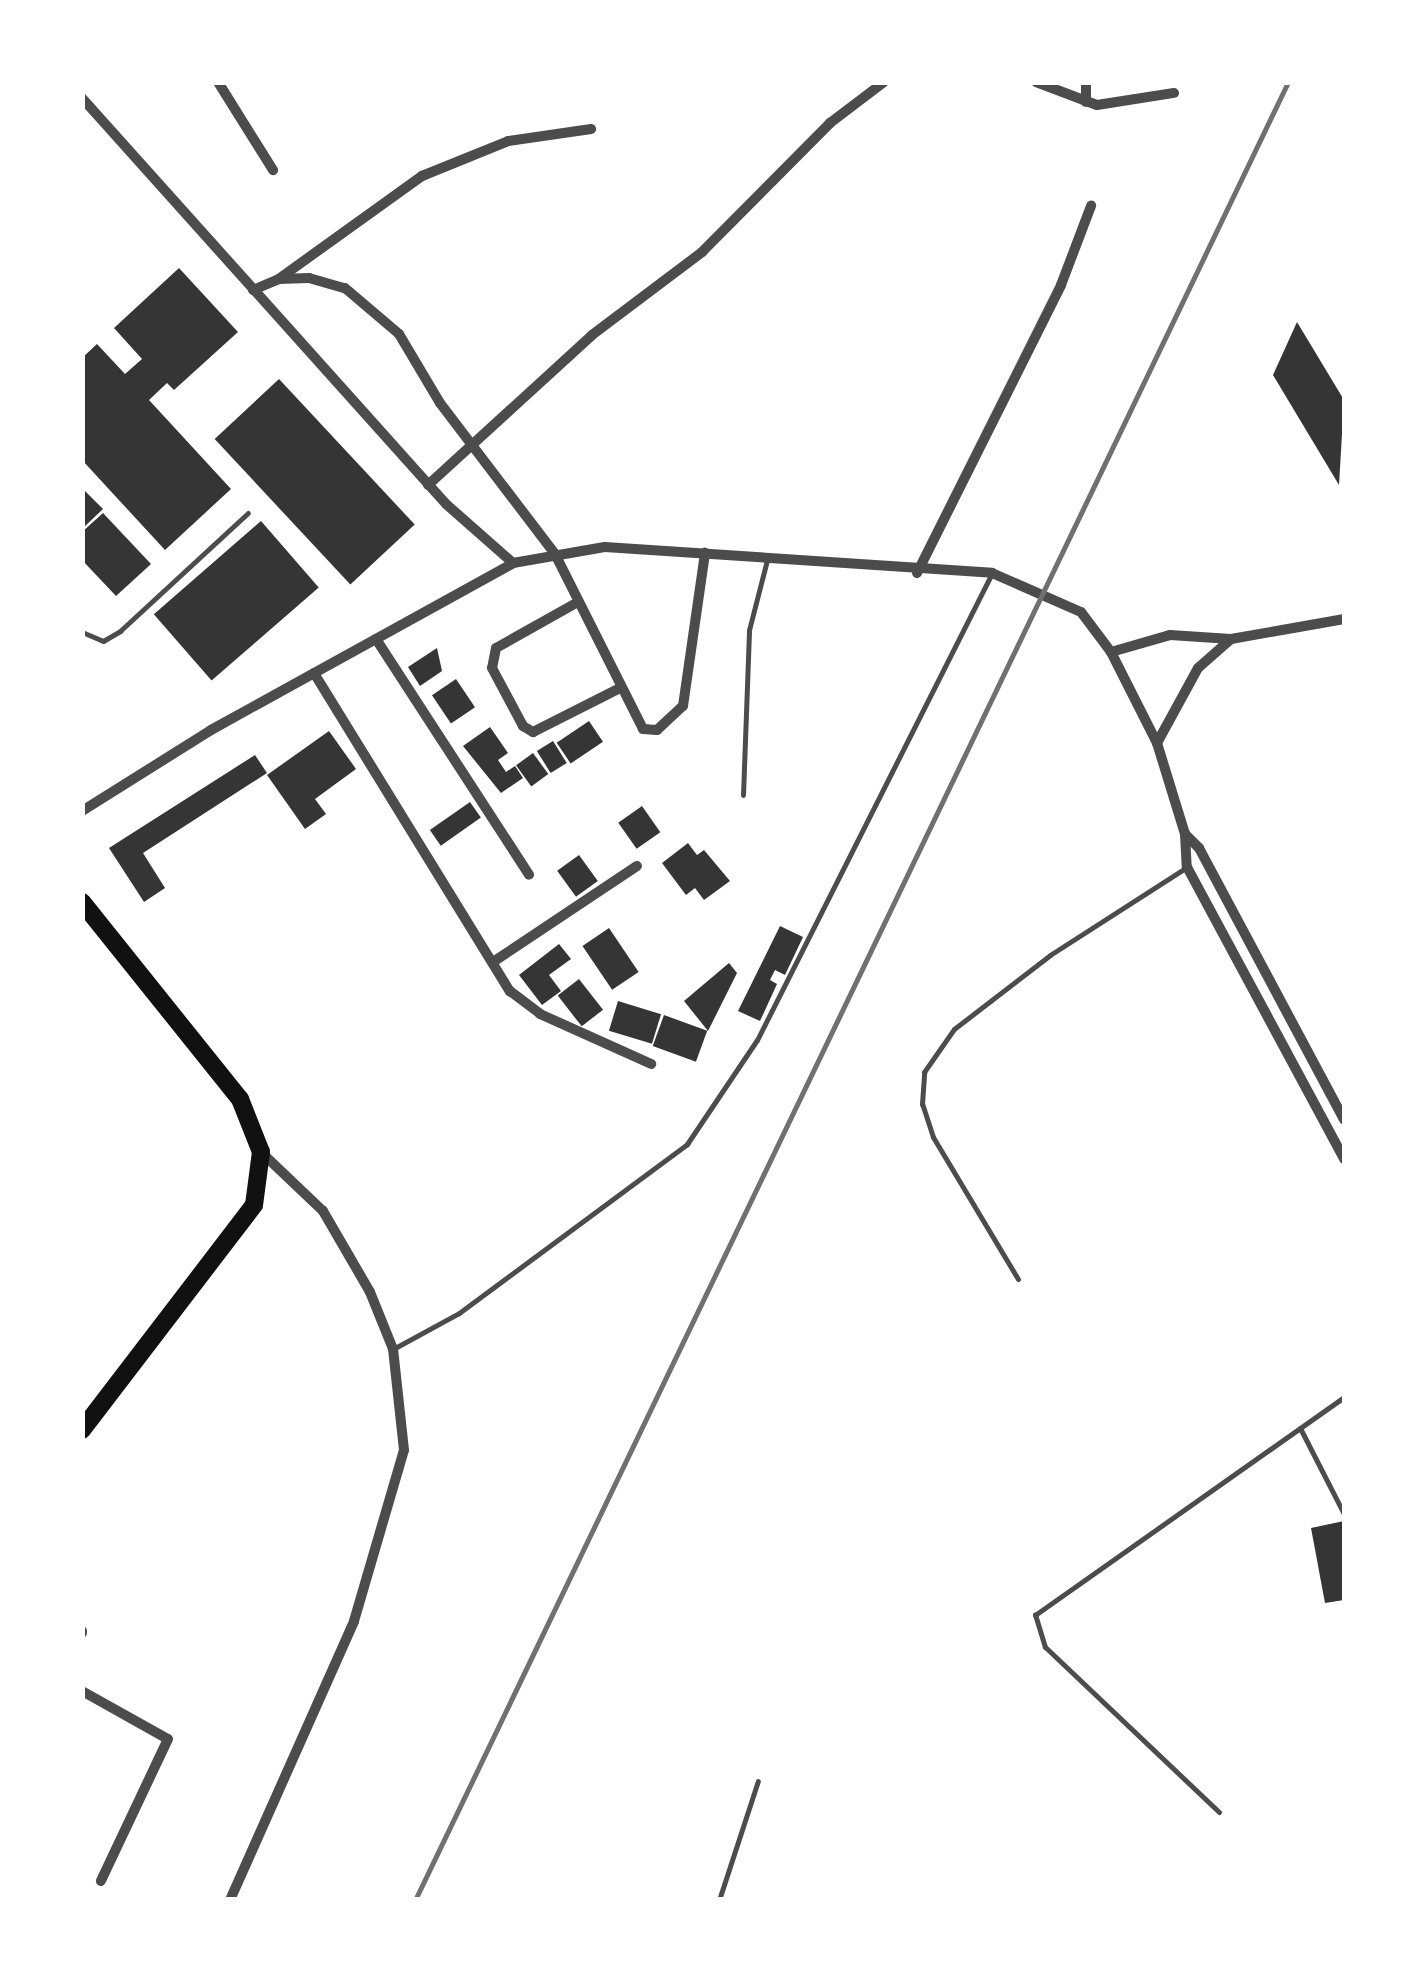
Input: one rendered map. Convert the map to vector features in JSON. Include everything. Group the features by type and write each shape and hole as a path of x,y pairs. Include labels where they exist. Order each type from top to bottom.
{"main road":[{"path":"82,902 240,1100 262,1152 254,1206 82,1430"}],"street":[{"path":"218,82 273,170"},
{"path":"428,485 592,335 702,252 830,124 884,82"},
{"path":"1036,82 1086,102 1130,104 1174,94"},
{"path":"1086,82 1086,102"},
{"path":"82,98 428,485 513,563"},
{"path":"252,290 279,278 422,176 508,141 590,129"},
{"path":"917,573 1061,284 1091,206"},
{"path":"279,278 309,278 345,288 376,310 399,334 472,448 555,554 643,729 657,730 675,719 683,706 704,553"},
{"path":"82,811 314,673 513,563 605,547 768,557 917,573 992,574 1081,612 1111,652 1157,743 1185,834 1187,867 1344,1158"},
{"path":"578,602 496,648 492,668 523,726 533,732 620,688"},
{"path":"1111,652 1170,635 1231,639 1344,619"},
{"path":"376,639 529,875"},
{"path":"1157,743 1198,668 1231,639"},
{"path":"314,673 510,991 540,1014 650,1064"},
{"path":"1185,834 1199,848 1344,1120"},
{"path":"492,962 637,866"},
{"path":"230,1900 354,1621 404,1450 393,1349 370,1292 323,1212 262,1152"},
{"path":"82,1691 168,1739 101,1880"}],"lane":[{"path":"82,632 103,641 120,631 248,512"},
{"path":"743,795 749,630 768,557"},
{"path":"393,1349 459,1313 687,1144 757,1040 992,574"},
{"path":"1018,1279 932,1137 922,1104 924,1072 954,1029 1050,955 1187,867"},
{"path":"1219,1812 1046,1648 1035,1614 1344,1397"},
{"path":"1300,1428 1344,1514"},
{"path":"718,1900 758,1781"}],"building":[{"path":"179,268 238,332 174,390 167,383 149,400 231,489 165,550 82,460 82,358 97,344 125,374 142,359 114,328"},
{"path":"1297,322 1344,400 1339,485 1273,375"},
{"path":"279,379 415,525 350,585 215,439"},
{"path":"82,488 103,509 82,529"},
{"path":"103,513 151,564 116,596 82,560 82,532"},
{"path":"261,521 319,587 212,681 154,614"},
{"path":"437,648 442,671 420,686 408,667"},
{"path":"456,679 475,707 451,723 432,695"},
{"path":"589,721 603,742 571,764 557,743"},
{"path":"490,727 508,753 498,760 506,772 515,766 523,778 501,793 463,746"},
{"path":"329,731 356,769 315,799 326,814 305,829 267,775"},
{"path":"553,741 567,763 551,773 537,751"},
{"path":"533,753 548,774 531,786 516,765"},
{"path":"255,755 267,773 143,853 165,888 144,902 109,848"},
{"path":"470,802 481,818 441,846 430,830"},
{"path":"642,806 660,832 637,849 618,823"},
{"path":"688,843 697,855 704,850 730,881 704,900 695,888 686,895 662,863"},
{"path":"579,855 598,881 576,897 557,871"},
{"path":"780,926 803,937 785,975 775,970 770,980 777,984 760,1021 738,1011"},
{"path":"609,928 639,972 612,990 582,946"},
{"path":"559,944 571,959 549,975 561,991 542,1005 519,975"},
{"path":"729,963 737,973 708,1031 684,1001"},
{"path":"579,979 603,1010 582,1026 558,996"},
{"path":"618,1001 661,1014 652,1044 609,1031"},
{"path":"664,1015 707,1031 696,1062 653,1046"},
{"path":"1344,1521 1344,1600 1325,1603 1311,1528"}],"railway":[{"path":"415,1900 1288,82"}]}
